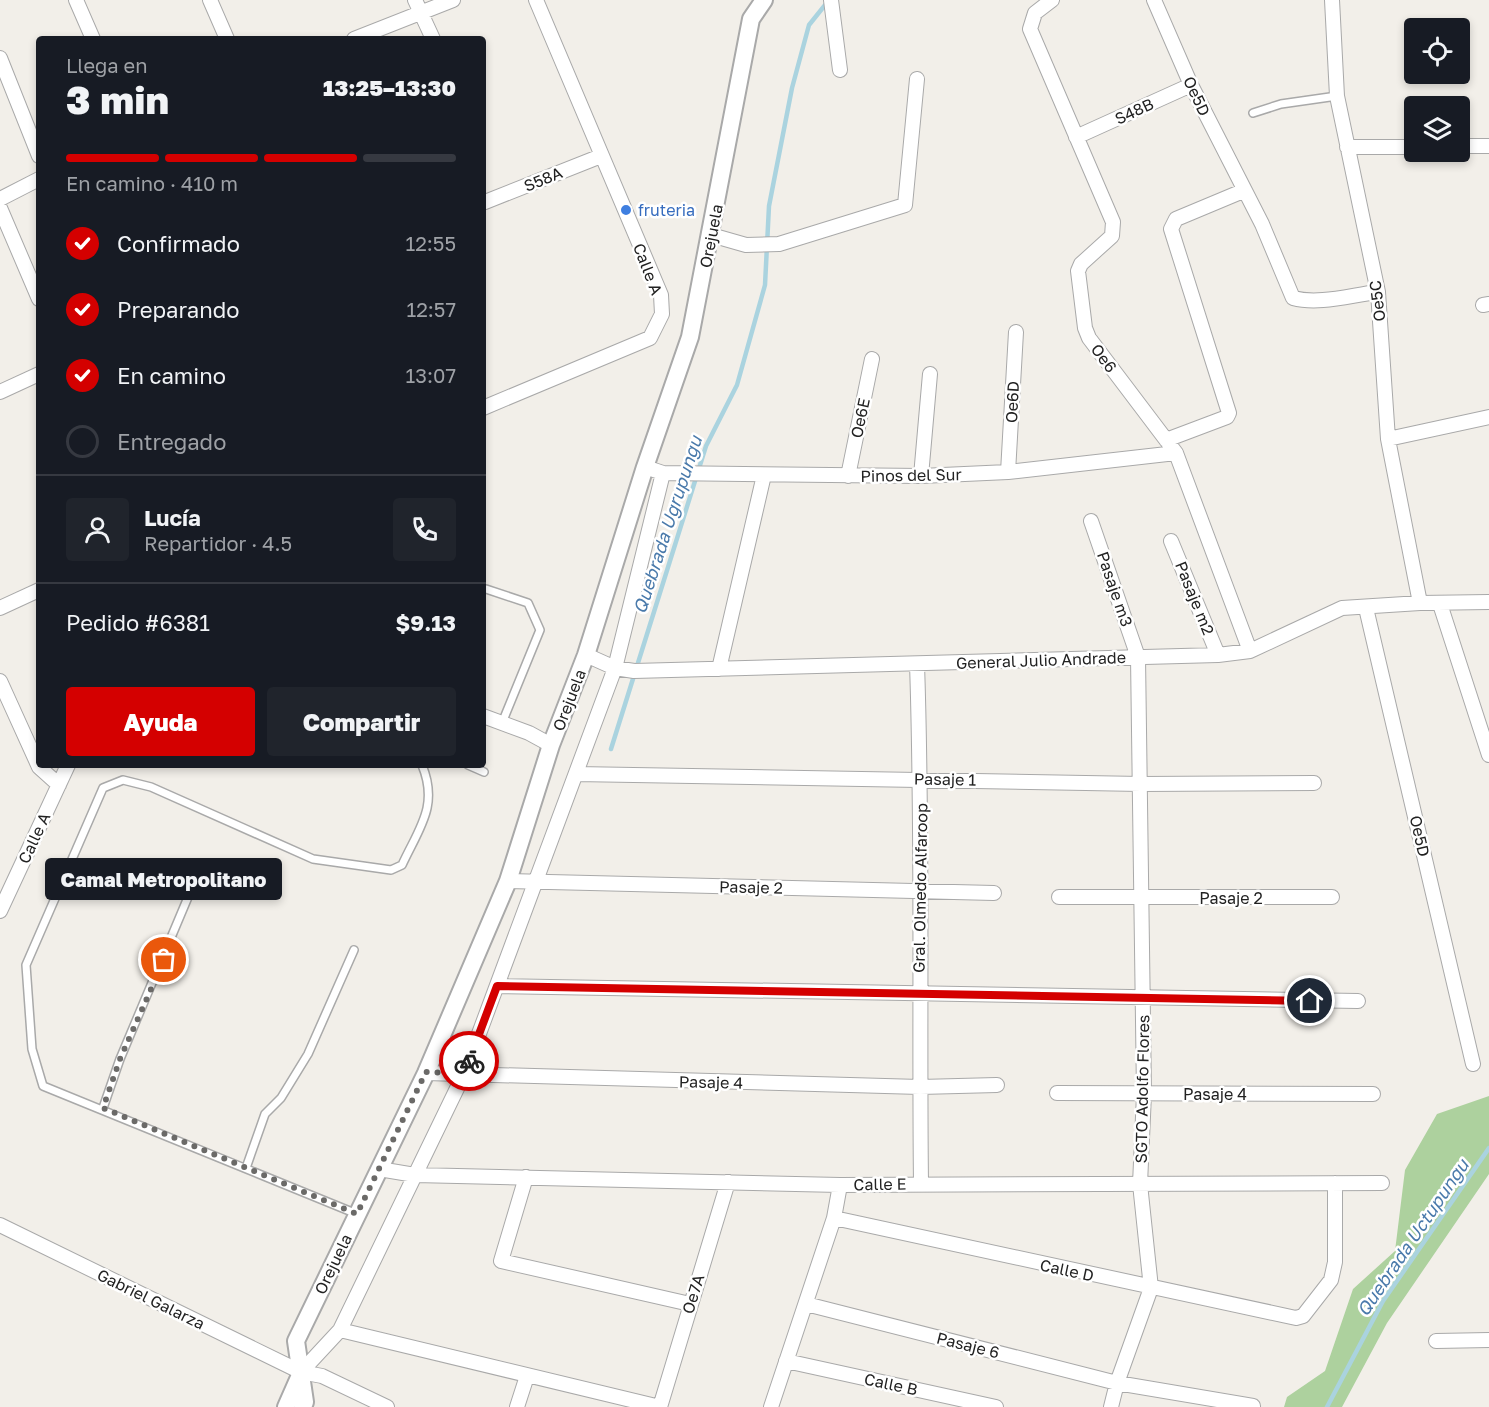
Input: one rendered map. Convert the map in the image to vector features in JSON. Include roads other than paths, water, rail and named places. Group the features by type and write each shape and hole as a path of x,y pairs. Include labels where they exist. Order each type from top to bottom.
{"street":[{"path":"76,0 92,36"},
{"path":"210,0 226,36"},
{"path":"360,36 417,7 453,0"},
{"name":"Calle A","path":"486,407 650,338 662,314 661,295 536,0"},
{"name":"Orejuela","path":"303,1407 296,1341 426,1072 508,881 551,744 586,655 645,467 690,337 751,19 764,0"},
{"path":"831,0 840,70"},
{"name":"Oe6","path":"1052,0 1035,13 1030,29 1113,222 1114,230 1112,236 1082,264 1078,271 1085,328 1089,338 1176,453 1250,651"},
{"name":"Oe5D","path":"1154,0 1191,85 1242,191 1262,224 1293,298 1303,301 1378,292"},
{"name":"Oe5C","path":"1332,0 1337,96 1378,292 1388,439 1420,603"},
{"path":"417,7 432,36"},
{"path":"0,58 36,148"},
{"path":"711,235 746,245 779,244 905,205 917,79"},
{"name":"S48B","path":"1076,137 1191,85"},
{"path":"1470,146 1489,146"},
{"path":"1347,147 1404,147"},
{"name":"S58A","path":"486,202 601,156"},
{"path":"0,199 36,181"},
{"path":"1166,440 1227,417 1228,413 1171,229 1172,224 1176,219 1242,191"},
{"path":"0,208 36,292"},
{"name":"Oe6D","path":"1008,472 1016,332"},
{"name":"Oe6E","path":"848,476 872,359"},
{"path":"921,476 930,374"},
{"path":"0,392 36,375"},
{"path":"1388,439 1489,417"},
{"name":"Pinos del Sur","path":"645,467 663,473 921,476 1008,472 1176,453"},
{"path":"286,1407 301,1372 340,1330 464,1074 615,668 663,473"},
{"path":"719,669 764,475"},
{"name":"Pasaje m3","path":"1091,521 1138,657"},
{"name":"Pasaje m2","path":"1171,541 1218,655"},
{"path":"0,608 36,591"},
{"name":"General Julio Andrade","path":"586,655 615,668 634,671 1218,655 1250,651 1336,609 1420,603 1489,602"},
{"path":"1440,604 1489,755"},
{"name":"Oe5D","path":"1366,608 1473,1064"},
{"name":"SGTO Adolfo Flores","path":"1111,1407 1117,1383 1151,1288 1140,1184 1144,1095 1138,657"},
{"name":"Gral. Olmedo Alfaroop","path":"917,664 921,779 919,993 921,1184"},
{"path":"0,681 36,760"},
{"path":"486,717 551,744"},
{"path":"40,768 59,785"},
{"name":"Calle A","path":"0,911 67,768"},
{"name":"Pasaje 1","path":"576,774 1141,784 1314,783"},
{"name":"Pasaje 2","path":"508,881 994,893"},
{"name":"Pasaje 2","path":"1059,897 1332,897"},
{"path":"497,986 1358,1001"},
{"name":"Pasaje 4","path":"426,1072 920,1087 997,1085"},
{"name":"Pasaje 4","path":"1057,1093 1373,1094"},
{"name":"Calle E","path":"380,1169 415,1175 840,1185 1382,1183"},
{"path":"526,1177 501,1261 690,1304"},
{"name":"Oe7A","path":"660,1407 728,1182"},
{"name":"Calle D","path":"834,1218 1151,1288 1300,1318 1321,1294 1333,1271 1337,1242 1335,1183"},
{"path":"771,1407 834,1218 840,1185"},
{"name":"Gabriel Galarza","path":"0,1225 301,1372 322,1376 387,1407"},
{"name":"Pasaje 6","path":"806,1304 1117,1383 1253,1406"},
{"path":"340,1330 527,1376 622,1403 660,1407"},
{"path":"1436,1341 1489,1340"},
{"name":"Calle B","path":"786,1361 996,1407"},
{"path":"517,1407 527,1376"}],"lane":[{"path":"1253,113 1281,104 1337,96"},
{"path":"486,589 528,603 540,630 502,723"},
{"path":"357,1214 103,1108 43,1086 32,1049 26,965 103,788 123,780 151,787 313,859 392,870 402,865 430,804 430,783 424,768"},
{"path":"475,768 484,772"},
{"path":"103,1108 120,1059 199,871"},
{"path":"246,1168 265,1114 281,1098 308,1054 354,950"}],"waterway":[{"name":"Quebrada Ugrupungu","path":"611,749 706,446 737,385 765,285 769,206 792,88 809,25 829,0"},
{"name":"Quebrada Uctupungu","path":"1327,1407 1383,1301 1489,1148"}],"place":[{"name":"fruteria","path":"626,210"},
{"name":"Camal Metropolitano","path":"164,960"}]}
